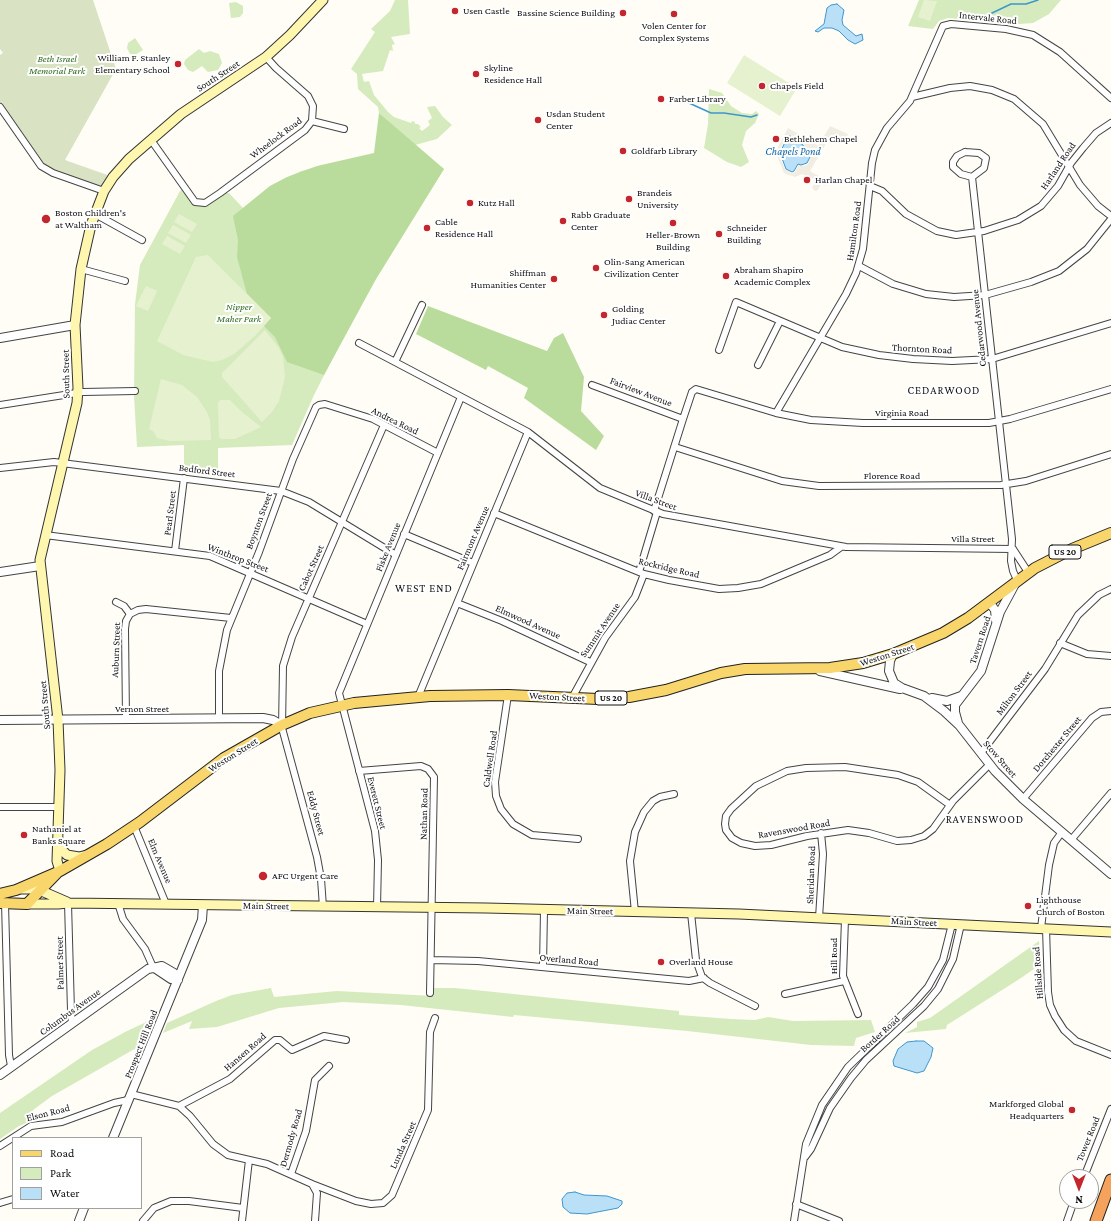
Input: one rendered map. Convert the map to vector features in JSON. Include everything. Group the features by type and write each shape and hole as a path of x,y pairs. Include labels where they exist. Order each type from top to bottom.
{"highway":[{"path":"1096,1221 1111,1180"}],"main road":[{"name":"South Street","path":"60,871 57,864 59,807 58,720 40,566 45,535 75,417 78,393 75,325 81,269 95,214 104,191 121,168 181,114 266,56 290,35 323,0"},
{"name":"Weston Street","path":"27,904 37,889 60,871 134,826 224,758 282,725 310,714 341,705 418,696 508,695 603,699 636,696 666,690 730,671 762,668 850,666 893,654 943,633 989,602 1028,572 1063,553 1111,533"},
{"path":"58,841 60,847 66,854 76,857 87,855"},
{"name":"Weston Street","path":"2,900 16,890 37,889"},
{"name":"Main Street","path":"37,889 68,903"},
{"path":"37,889 43,904"},
{"name":"Main Street","path":"2,900 27,904 166,904 691,913 1111,932"}],"street":[{"name":"Intervale Road","path":"944,25 951,24 1019,30 1037,36 1051,45 1111,98"},
{"name":"Hamilton Road","path":"776,413 848,291 859,266 863,249 872,163 877,145 887,128 912,97 940,30 944,25"},
{"name":"Wheelock Road","path":"151,140 195,202 200,204 207,202 305,130 312,121 313,110 308,96 276,68 266,56"},
{"path":"859,266 886,280 918,292 948,296 985,295 1040,279 1064,268 1087,249 1111,217 1092,200 1069,167 1049,131 1040,120 1021,104 1006,95 983,88 966,86 950,88 912,97"},
{"path":"0,107 40,166 53,173 104,191"},
{"path":"312,121 344,129"},
{"name":"Harland Road","path":"870,186 880,190 906,214 937,231 951,235 978,232 1010,223 1035,211 1052,194 1069,167 1091,138 1111,123"},
{"path":"971,152 979,153 985,156 986,166 972,177 961,174 954,168 953,162 959,154 971,152"},
{"name":"Cedarwood Avenue","path":"972,177 1013,549 1012,566 1017,580"},
{"path":"95,214 142,240"},
{"path":"81,269 125,281"},
{"name":"Thornton Road","path":"719,350 736,302 820,338 853,350 899,358 946,361 992,359 1111,323"},
{"path":"395,362 422,305"},
{"path":"758,365 780,321"},
{"path":"0,338 75,325"},
{"name":"Villa Street","path":"359,343 528,432 595,485 656,512 674,517 841,547 1013,549"},
{"name":"Fairview Avenue","path":"592,385 683,419"},
{"name":"Virginia Road","path":"694,390 702,389 776,413 810,420 837,422 955,423 998,422 1111,389"},
{"name":"Summit Avenue","path":"572,698 590,662 632,601 642,573 656,512 683,419 694,390"},
{"path":"0,405 78,393 135,391"},
{"name":"Fiske Avenue","path":"341,705 339,691 461,397"},
{"name":"Andrea Road","path":"319,405 325,404 369,418 438,453"},
{"name":"Boynton Street","path":"219,718 221,660 231,618 311,417 319,405"},
{"name":"Cabot Street","path":"282,725 282,680 284,658 308,598 384,425"},
{"name":"Fairmont Avenue","path":"418,696 528,432"},
{"name":"Florence Road","path":"675,447 776,480 805,485 1006,485 1026,481 1111,454"},
{"name":"Bedford Street","path":"0,468 49,462 63,463 281,491 309,502 396,555"},
{"name":"Pearl Street","path":"175,551 184,478"},
{"name":"Rockridge Road","path":"494,513 642,573 708,587 738,588 755,585 830,556 841,547"},
{"path":"404,534 473,562"},
{"name":"Winthrop Street","path":"45,535 210,556 367,624"},
{"name":"Cedarwood Avenue","path":"1013,549 1028,572"},
{"path":"0,572 40,566"},
{"name":"Tavern Road","path":"959,725 955,708 961,696 981,671 1002,607 1017,580"},
{"name":"Milton Street","path":"981,753 1040,674 1074,620 1085,607 1099,595 1111,589"},
{"path":"116,602 124,606 130,614"},
{"path":"989,602 995,612 995,628"},
{"name":"Elmwood Avenue","path":"456,603 517,628 590,662"},
{"name":"Auburn Street","path":"126,719 125,629 126,621 130,614 143,609 231,618"},
{"path":"1060,643 1087,654 1111,656"},
{"name":"Stow Street","path":"893,654 889,667 890,677 898,686 920,694 936,704 959,725 990,764 1023,799 1111,874"},
{"path":"800,668 908,690"},
{"path":"920,694 944,702 961,696"},
{"name":"Caldwell Road","path":"508,695 495,782 496,796 501,809 513,824 534,835 578,839"},
{"name":"Everett Street","path":"341,705 376,842 378,870 377,908"},
{"name":"Dorchester Street","path":"1023,799 1092,718 1101,712 1111,711"},
{"name":"Vernon Street","path":"0,720 265,718 282,725"},
{"name":"Eddy Street","path":"282,725 317,857 321,879 322,907"},
{"name":"Ravenswood Road","path":"950,805 925,786 906,777 856,768 811,767 787,771 756,786 731,809 725,821 726,830 732,838 744,844 755,846 771,845 821,834 854,831 897,840 912,840 924,836 933,829 950,805 990,764"},
{"name":"Nathan Road","path":"359,771 421,766 428,769 434,775 432,908"},
{"path":"1071,840 1111,793"},
{"path":"635,912 630,861 633,836 651,803 660,797 674,794"},
{"path":"0,807 59,807"},
{"name":"Elm Avenue","path":"134,826 166,904"},
{"name":"Hillside Road","path":"1062,832 1054,842 1046,882 1043,928 1048,997 1054,1016 1064,1030 1076,1041 1111,1055"},
{"name":"Sheridan Road","path":"819,918 823,854 821,834"},
{"path":"2,900 9,1055 11,1066"},
{"name":"Palmer Street","path":"68,903 72,1023"},
{"path":"118,904 123,919 145,949 153,967 164,966 174,973 177,979"},
{"name":"Prospect Hill Road","path":"179,1106 129,1097 202,920 203,905"},
{"path":"430,993 432,908"},
{"path":"543,967 544,910"},
{"path":"691,913 696,960 704,978 710,984 755,1006"},
{"name":"Hill Road","path":"845,919 843,968 844,981 858,1014"},
{"name":"Border Road","path":"805,1157 811,1148 830,1108 851,1078 866,1060 914,1016 938,989 953,959 956,924"},
{"name":"Border Road","path":"794,1221 806,1144 829,1094 842,1075 865,1049 913,1004 935,978 956,924"},
{"name":"Overland Road","path":"431,960 478,961 689,981 704,978"},
{"name":"Columbus Avenue","path":"0,1074 153,967"},
{"path":"786,994 844,981"},
{"name":"Lunda Street","path":"312,1184 356,1201 371,1204 383,1202 392,1195 428,1110 430,1032 435,1018"},
{"name":"Hansen Road","path":"179,1106 230,1079 274,1040 280,1040 288,1049 292,1050 324,1036 346,1040"},
{"name":"Dermody Road","path":"291,1174 306,1132 315,1080 329,1066"},
{"path":"112,1137 129,1097"},
{"name":"Elson Road","path":"13,1137 31,1126 62,1122 129,1097"},
{"path":"179,1106 190,1116 207,1138 220,1150 236,1158 267,1164 312,1184 315,1188 317,1198 315,1221"},
{"name":"Tower Road","path":"1087,1169 1111,1109"},
{"name":"Elson Road","path":"0,1146 12,1138"},
{"path":"242,1221 249,1160"},
{"path":"0,1203 12,1199"},
{"path":"143,1221 154,1208 171,1201 189,1201 243,1208"},
{"path":"796,1204 839,1221"},
{"path":"79,1221 84,1209"},
{"path":"1067,1221 1071,1209"}],"green space":[{"name":"Beth Israel Memorial Park","path":"0,0 93,0 116,69 65,160 113,177 104,191 45,169 0,107 0,55 3,53 0,49"},
{"name":"Nipper Maher Park","path":"395,0 408,0 410,34 391,37 395,44 392,45 393,51 390,50 383,71 362,74 364,82 369,81 374,95 388,112 394,117 411,123 412,121 415,122 415,124 418,124 421,127 419,128 422,131 430,125 428,121 432,118 427,107 435,106 443,117 452,125 437,139 415,145 444,169 376,279 346,332 314,395 292,445 218,448 218,477 184,473 184,445 137,447 134,396 135,304 140,265 180,191 184,188 201,204 220,193 229,193 243,208 270,186 301,171 414,145 379,113 378,107 358,89 357,74 351,69 375,32 371,29 390,11"},
{"path":"919,0 1061,0 1049,14 1033,23 1020,24 948,18 939,21 933,29 908,26"},
{"path":"924,0 937,1 930,21 918,17"},
{"path":"236,2 243,6 243,13 240,17 231,18 229,3"},
{"path":"135,38 143,50 135,55 130,54 127,48 128,43"},
{"path":"199,49 204,53 210,51 219,54 222,63 218,70 208,72 202,66 193,72 188,70 184,64 185,60"},
{"name":"Chapels Field","path":"744,55 797,88 780,116 727,83"},
{"path":"709,89 722,93 731,106 742,113 752,114 756,111 759,114 755,123 746,131 742,145 749,162 741,167 727,162 704,148 708,124"},
{"path":"379,113 444,169 376,279 324,375 287,362 275,337 264,326 271,318 247,294 237,257 238,240 233,216 270,186 287,177 317,166 374,153"},
{"path":"179,214 197,224 192,232 174,222"},
{"path":"173,225 191,235 186,243 168,233"},
{"path":"167,236 185,246 180,254 162,244"},
{"path":"208,255 271,318 255,336 234,354 222,360 213,362 183,355 157,341 196,257"},
{"path":"146,286 157,291 148,311 136,306"},
{"path":"428,306 547,351 554,338 563,333 584,377 581,411 604,436 596,450 524,398 528,388 488,366 486,370 416,334"},
{"path":"265,330 279,348 283,357 285,377 279,401 272,412 262,422 222,377 222,373"},
{"path":"161,379 182,385 197,397 207,412 210,420 211,440 170,441 157,438 153,431 149,429"},
{"path":"220,400 230,400 261,427 235,439 221,439 219,437 218,403"},
{"path":"1039,941 1041,964 1021,978 947,1025 946,1029 905,1033 917,1027 917,1022 930,1018"},
{"path":"271,988 274,997 337,991 434,996 434,988 455,988 679,1011 679,1015 731,1019 755,1020 768,1017 793,1021 871,1020 875,1032 856,1038 854,1046 811,1045 687,1031 514,1015 513,1017 401,1005 343,1002 279,1008 217,1027 189,1029 192,1021 163,1033 167,1023 216,1001 232,995"},
{"path":"155,1018 145,1043 52,1096 33,1110 31,1121 19,1126 0,1139 0,1113 92,1050"}],"shaded area":[{"path":"830,126 848,134 845,141 831,135 810,171 827,181 825,186 821,184 818,190 815,191 812,188 816,180 802,174 795,177 784,173 777,156 777,149 788,128 804,137 805,136 818,146","holes":["790,135 796,137 804,145 811,157 808,164 805,166 799,165 792,174 785,169 778,154 785,139"]}],"water":[{"path":"837,4 844,10 842,20 843,25 856,36 862,34 863,40 855,44 848,40 839,31 832,28 824,28 818,32 815,31 824,24 827,8 831,5"},
{"name":"Chapels Pond","path":"790,136 803,145 810,157 807,163 801,165 798,164 792,172 786,169 780,153 786,140"},
{"path":"924,1041 933,1048 931,1057 924,1071 917,1073 894,1066 893,1061 898,1049 907,1042"},
{"path":"575,1192 584,1195 607,1196 622,1201 622,1204 618,1208 587,1214 570,1213 563,1207 562,1199 567,1193"}],"waterway":[{"path":"990,14 1011,4 1026,4 1038,0"},
{"path":"689,103 711,113 724,113 751,117 757,115"}],"place":[{"name":"Usen Castle","path":"455,11"},
{"name":"Bassine Science Building","path":"623,13"},
{"name":"Volen Center for Complex Systems","path":"674,14"},
{"name":"William F. Stanley Elementary School","path":"178,64"},
{"name":"Skyline Residence Hall","path":"476,74"},
{"name":"Chapels Field","path":"762,86"},
{"name":"Farber Library","path":"661,99"},
{"name":"Usdan Student Center","path":"538,120"},
{"name":"Bethlehem Chapel","path":"776,139"},
{"name":"Goldfarb Library","path":"623,151"},
{"name":"Harlan Chapel","path":"807,180"},
{"name":"Brandeis University","path":"629,199"},
{"name":"Kutz Hall","path":"470,203"},
{"name":"Boston Children's at Waltham","path":"46,219"},
{"name":"Rabb Graduate Center","path":"563,221"},
{"name":"Heller-Brown Building","path":"673,223"},
{"name":"Cable Residence Hall","path":"427,228"},
{"name":"Schneider Building","path":"719,234"},
{"name":"Olin-Sang American Civilization Center","path":"596,268"},
{"name":"Abraham Shapiro Academic Complex","path":"726,276"},
{"name":"Shiffman Humanities Center","path":"554,279"},
{"name":"Golding Judiac Center","path":"604,315"},
{"name":"Nathaniel at Banks Square","path":"24,835"},
{"name":"AFC Urgent Care","path":"263,876"},
{"name":"Lighthouse Church of Boston","path":"1028,906"},
{"name":"Overland House","path":"661,962"},
{"name":"Markforged Global Headquarters","path":"1072,1110"}],"district":[{"name":"CEDARWOOD","path":"944,391"},
{"name":"WEST END","path":"424,589"},
{"name":"RAVENSWOOD","path":"985,820"}]}
